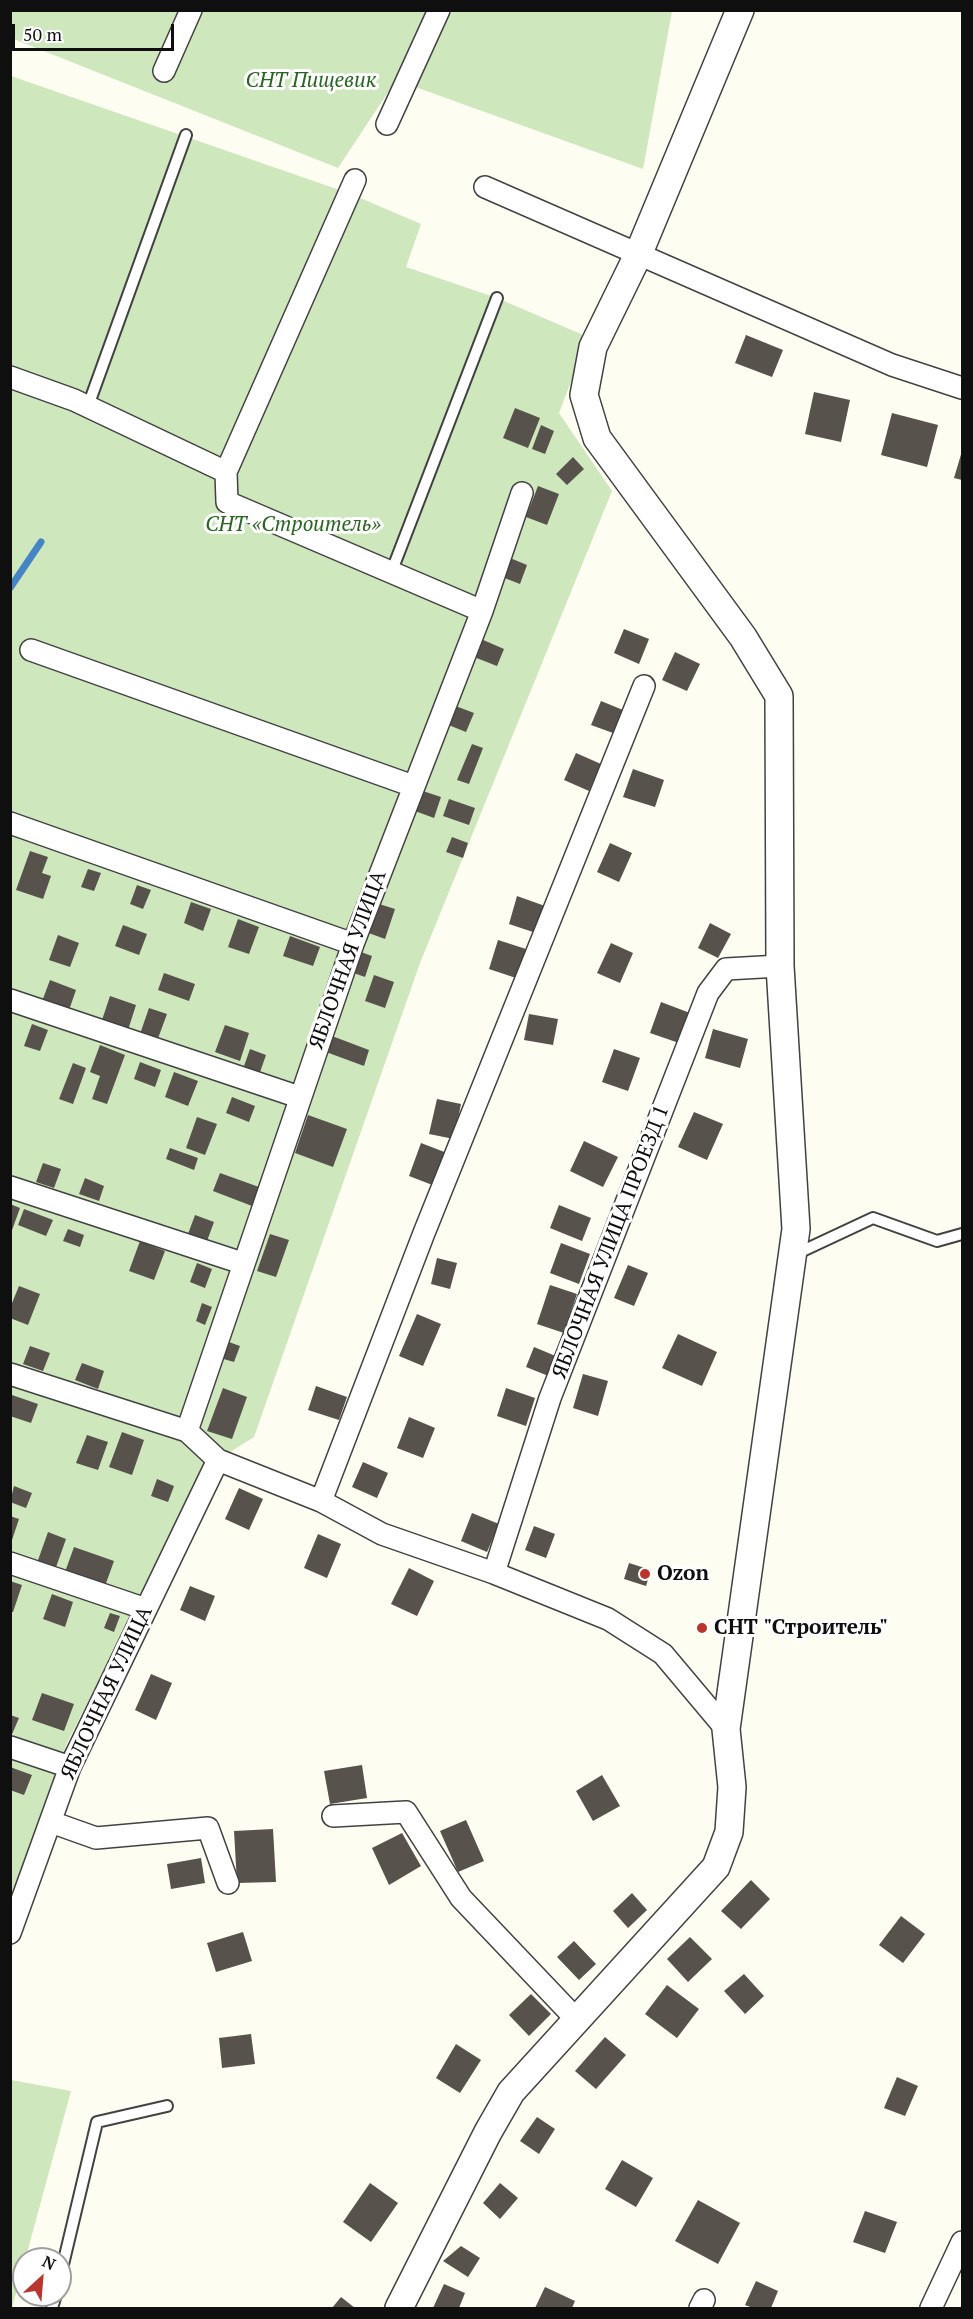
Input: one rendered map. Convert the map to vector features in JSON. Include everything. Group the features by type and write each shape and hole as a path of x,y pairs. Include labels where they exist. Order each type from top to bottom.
{"street":[{"path":"164,71 192,10"},
{"path":"387,124 439,10"},
{"path":"399,2308 488,2132 511,2092 716,1867 729,1832 731,1798 726,1729 796,1228 780,966 779,696 743,637 597,438 584,395 593,347 638,255 740,10"},
{"path":"355,180 226,472 227,502 482,611"},
{"path":"485,187 892,365 963,388"},
{"path":"10,377 88,406 226,472"},
{"name":"ЯБЛОЧНАЯ УЛИЦА","path":"186,1431 352,944 482,611 522,493"},
{"path":"31,650 413,786"},
{"path":"321,1501 424,1233 644,686"},
{"path":"10,823 352,944"},
{"name":"ЯБЛОЧНАЯ УЛИЦА ПРОЕЗД 1","path":"494,1573 550,1398 708,993 726,969 780,966"},
{"path":"10,1000 299,1097"},
{"path":"10,1187 242,1263"},
{"path":"10,1374 186,1431 218,1460 321,1501 382,1534 494,1573 608,1619 663,1654 726,1729"},
{"name":"ЯБЛОЧНАЯ УЛИЦА","path":"11,1931 70,1767 218,1460"},
{"path":"10,1563 146,1609"},
{"path":"10,1747 70,1767"},
{"path":"333,1816 406,1812 462,1898 577,2019"},
{"path":"51,1822 96,1838 208,1828 228,1882"},
{"path":"931,2308 963,2242"}],"lane":[{"path":"88,406 186,135"},
{"path":"391,573 497,298"},
{"path":"792,1256 873,1218 937,1241 963,1234"},
{"path":"67,2247 98,2122 167,2106"}],"green space":[{"name":"СНТ Пищевик","path":"10,11 672,11 643,169 396,80 338,168 11,38"},
{"name":"СНТ «Строитель»","path":"11,76 351,194 421,224 406,267 497,298 588,337 559,413 612,491 420,963 254,1437 206,1467 67,1743 11,1914"},
{"path":"11,2080 71,2091 29,2247 12,2247 12,2307 10,2308"}],"building":[{"path":"746,335 783,350 772,377 735,363"},
{"path":"814,392 850,400 841,442 805,434"},
{"path":"515,408 540,418 528,448 503,438"},
{"path":"892,413 938,425 927,467 881,455"},
{"path":"541,425 554,431 545,454 532,449"},
{"path":"962,451 962,480 954,478"},
{"path":"573,457 584,469 567,485 556,474"},
{"path":"538,486 559,494 547,525 526,517"},
{"path":"510,558 527,565 520,584 502,577"},
{"path":"624,629 649,639 639,664 614,653"},
{"path":"481,639 504,649 497,666 474,657"},
{"path":"675,652 700,664 687,691 662,680"},
{"path":"601,701 623,710 613,733 591,725"},
{"path":"453,705 474,713 466,732 446,724"},
{"path":"472,744 483,748 469,784 457,780"},
{"path":"576,753 601,764 589,791 564,780"},
{"path":"633,769 664,780 655,807 623,797"},
{"path":"423,791 441,797 434,818 415,811"},
{"path":"449,799 475,808 469,825 443,816"},
{"path":"452,837 468,843 463,858 446,852"},
{"path":"610,843 632,853 619,882 597,872"},
{"path":"30,851 48,857 42,873 51,876 43,899 16,890"},
{"path":"88,869 101,873 94,891 81,887"},
{"path":"137,885 151,890 143,909 130,904"},
{"path":"517,896 545,906 536,933 509,924"},
{"path":"191,902 211,909 203,931 184,923"},
{"path":"376,903 395,909 385,939 366,932"},
{"path":"238,919 259,927 249,954 228,947"},
{"path":"710,923 731,934 718,958 698,948"},
{"path":"123,925 147,934 139,955 115,946"},
{"path":"58,935 79,943 70,967 49,960"},
{"path":"290,936 320,947 313,966 283,956"},
{"path":"498,940 526,949 516,978 489,969"},
{"path":"611,943 633,953 620,983 597,973"},
{"path":"358,951 372,956 365,977 351,972"},
{"path":"164,973 195,984 189,1001 158,990"},
{"path":"374,975 394,982 385,1008 365,1001"},
{"path":"50,980 76,990 68,1013 41,1004"},
{"path":"110,996 136,1005 128,1030 102,1020"},
{"path":"661,1002 690,1013 679,1043 650,1033"},
{"path":"149,1008 167,1014 157,1041 140,1034"},
{"path":"529,1014 558,1019 553,1045 524,1040"},
{"path":"32,1024 48,1030 40,1051 24,1046"},
{"path":"225,1025 249,1033 240,1061 215,1052"},
{"path":"713,1029 748,1039 740,1068 705,1058"},
{"path":"332,1036 369,1050 364,1066 326,1052"},
{"path":"100,1045 125,1055 107,1104 92,1099 100,1076 90,1072"},
{"path":"250,1049 266,1055 259,1075 243,1069"},
{"path":"614,1049 640,1058 628,1091 602,1082"},
{"path":"140,1062 161,1070 155,1087 134,1079"},
{"path":"73,1063 86,1068 73,1104 59,1099"},
{"path":"174,1072 198,1081 188,1106 165,1097"},
{"path":"232,1097 255,1106 249,1122 226,1113"},
{"path":"437,1099 461,1104 454,1139 429,1134"},
{"path":"694,1112 723,1124 707,1160 678,1147"},
{"path":"308,1115 347,1129 333,1167 295,1153"},
{"path":"197,1117 217,1124 205,1155 186,1148"},
{"path":"584,1141 618,1157 603,1187 570,1171"},
{"path":"421,1143 447,1153 435,1186 409,1176"},
{"path":"170,1148 198,1158 194,1170 166,1159"},
{"path":"43,1163 61,1169 54,1188 36,1182"},
{"path":"220,1173 259,1187 252,1206 213,1191"},
{"path":"85,1178 104,1186 99,1201 79,1194"},
{"path":"10,1204 20,1208 11,1233 10,1233"},
{"path":"559,1205 591,1218 582,1241 550,1228"},
{"path":"24,1209 53,1220 46,1236 18,1225"},
{"path":"195,1215 214,1222 207,1241 188,1234"},
{"path":"68,1229 84,1235 80,1247 63,1241"},
{"path":"270,1234 289,1240 276,1277 257,1271"},
{"path":"140,1241 165,1251 154,1280 129,1271"},
{"path":"561,1243 590,1254 579,1284 550,1273"},
{"path":"437,1258 457,1263 450,1289 431,1284"},
{"path":"197,1263 212,1269 205,1288 190,1282"},
{"path":"628,1265 648,1273 634,1306 614,1298"},
{"path":"550,1285 577,1294 564,1333 537,1324"},
{"path":"19,1286 40,1294 28,1325 10,1318 10,1308"},
{"path":"202,1303 212,1307 205,1325 196,1321"},
{"path":"417,1314 441,1324 423,1366 399,1356"},
{"path":"678,1334 717,1352 702,1386 662,1368"},
{"path":"226,1341 240,1346 234,1362 220,1358"},
{"path":"30,1346 50,1353 43,1371 23,1364"},
{"path":"534,1347 558,1357 551,1377 526,1367"},
{"path":"82,1363 104,1371 98,1389 75,1380"},
{"path":"583,1374 608,1381 598,1416 573,1408"},
{"path":"316,1386 347,1397 339,1420 308,1410"},
{"path":"223,1388 247,1397 232,1439 207,1431"},
{"path":"506,1388 535,1398 526,1426 497,1416"},
{"path":"12,1395 38,1404 31,1423 10,1416"},
{"path":"409,1417 435,1428 423,1458 397,1448"},
{"path":"122,1432 144,1440 132,1475 109,1467"},
{"path":"87,1435 108,1442 98,1470 76,1463"},
{"path":"363,1462 388,1473 377,1498 352,1487"},
{"path":"157,1479 174,1486 168,1502 151,1496"},
{"path":"14,1486 32,1493 26,1508 10,1502"},
{"path":"239,1488 263,1499 249,1530 225,1519"},
{"path":"472,1513 499,1524 487,1552 461,1541"},
{"path":"10,1516 19,1519 11,1543 10,1543"},
{"path":"534,1526 555,1534 546,1558 525,1550"},
{"path":"48,1532 66,1539 55,1570 37,1563"},
{"path":"318,1534 341,1544 327,1578 304,1568"},
{"path":"74,1547 114,1561 105,1586 65,1572"},
{"path":"629,1563 651,1570 646,1586 624,1579"},
{"path":"409,1568 434,1581 417,1616 391,1604"},
{"path":"10,1581 22,1585 13,1612 10,1612"},
{"path":"190,1586 215,1596 205,1621 180,1610"},
{"path":"52,1594 73,1602 65,1627 43,1619"},
{"path":"110,1613 120,1616 114,1632 104,1628"},
{"path":"151,1674 172,1683 156,1720 135,1710"},
{"path":"42,1693 74,1704 64,1731 32,1720"},
{"path":"10,1715 19,1718 10,1739"},
{"path":"362,1765 367,1798 330,1804 324,1771"},
{"path":"10,1767 32,1775 24,1795 10,1790"},
{"path":"602,1775 620,1806 593,1821 576,1791"},
{"path":"466,1820 484,1861 458,1872 440,1831"},
{"path":"273,1829 276,1882 237,1883 234,1831"},
{"path":"402,1833 421,1866 389,1885 372,1848"},
{"path":"201,1858 205,1883 171,1889 167,1864"},
{"path":"751,1880 770,1899 741,1929 721,1911"},
{"path":"632,1893 647,1910 628,1928 613,1911"},
{"path":"901,1916 925,1934 903,1963 879,1945"},
{"path":"243,1932 252,1961 216,1972 207,1943"},
{"path":"690,1937 712,1959 688,1982 667,1959"},
{"path":"574,1941 596,1964 579,1980 557,1957"},
{"path":"744,1974 764,1996 745,2014 724,1991"},
{"path":"667,1985 699,2009 677,2038 645,2014"},
{"path":"531,1994 551,2014 529,2036 509,2015"},
{"path":"251,2034 255,2064 222,2068 219,2038"},
{"path":"605,2037 626,2055 596,2089 575,2071"},
{"path":"456,2044 481,2060 460,2093 436,2078"},
{"path":"897,2077 918,2086 905,2116 884,2108"},
{"path":"537,2117 555,2129 539,2154 520,2141"},
{"path":"622,2160 653,2178 636,2207 605,2189"},
{"path":"370,2183 398,2203 371,2242 343,2222"},
{"path":"500,2183 518,2198 500,2219 483,2203"},
{"path":"698,2200 740,2223 718,2264 675,2241"},
{"path":"865,2211 897,2222 885,2253 853,2242"},
{"path":"461,2246 480,2258 468,2277 443,2261"},
{"path":"756,2281 778,2291 771,2308 753,2308 745,2305"},
{"path":"444,2284 465,2293 459,2308 433,2308"},
{"path":"545,2287 575,2301 572,2308 535,2308"},
{"path":"341,2297 355,2308 332,2308"}],"waterway":[{"path":"10,588 41,542"}],"place":[{"name":"Ozon","path":"645,1574"},
{"name":"СНТ \"Строитель\"","path":"702,1628"}]}
